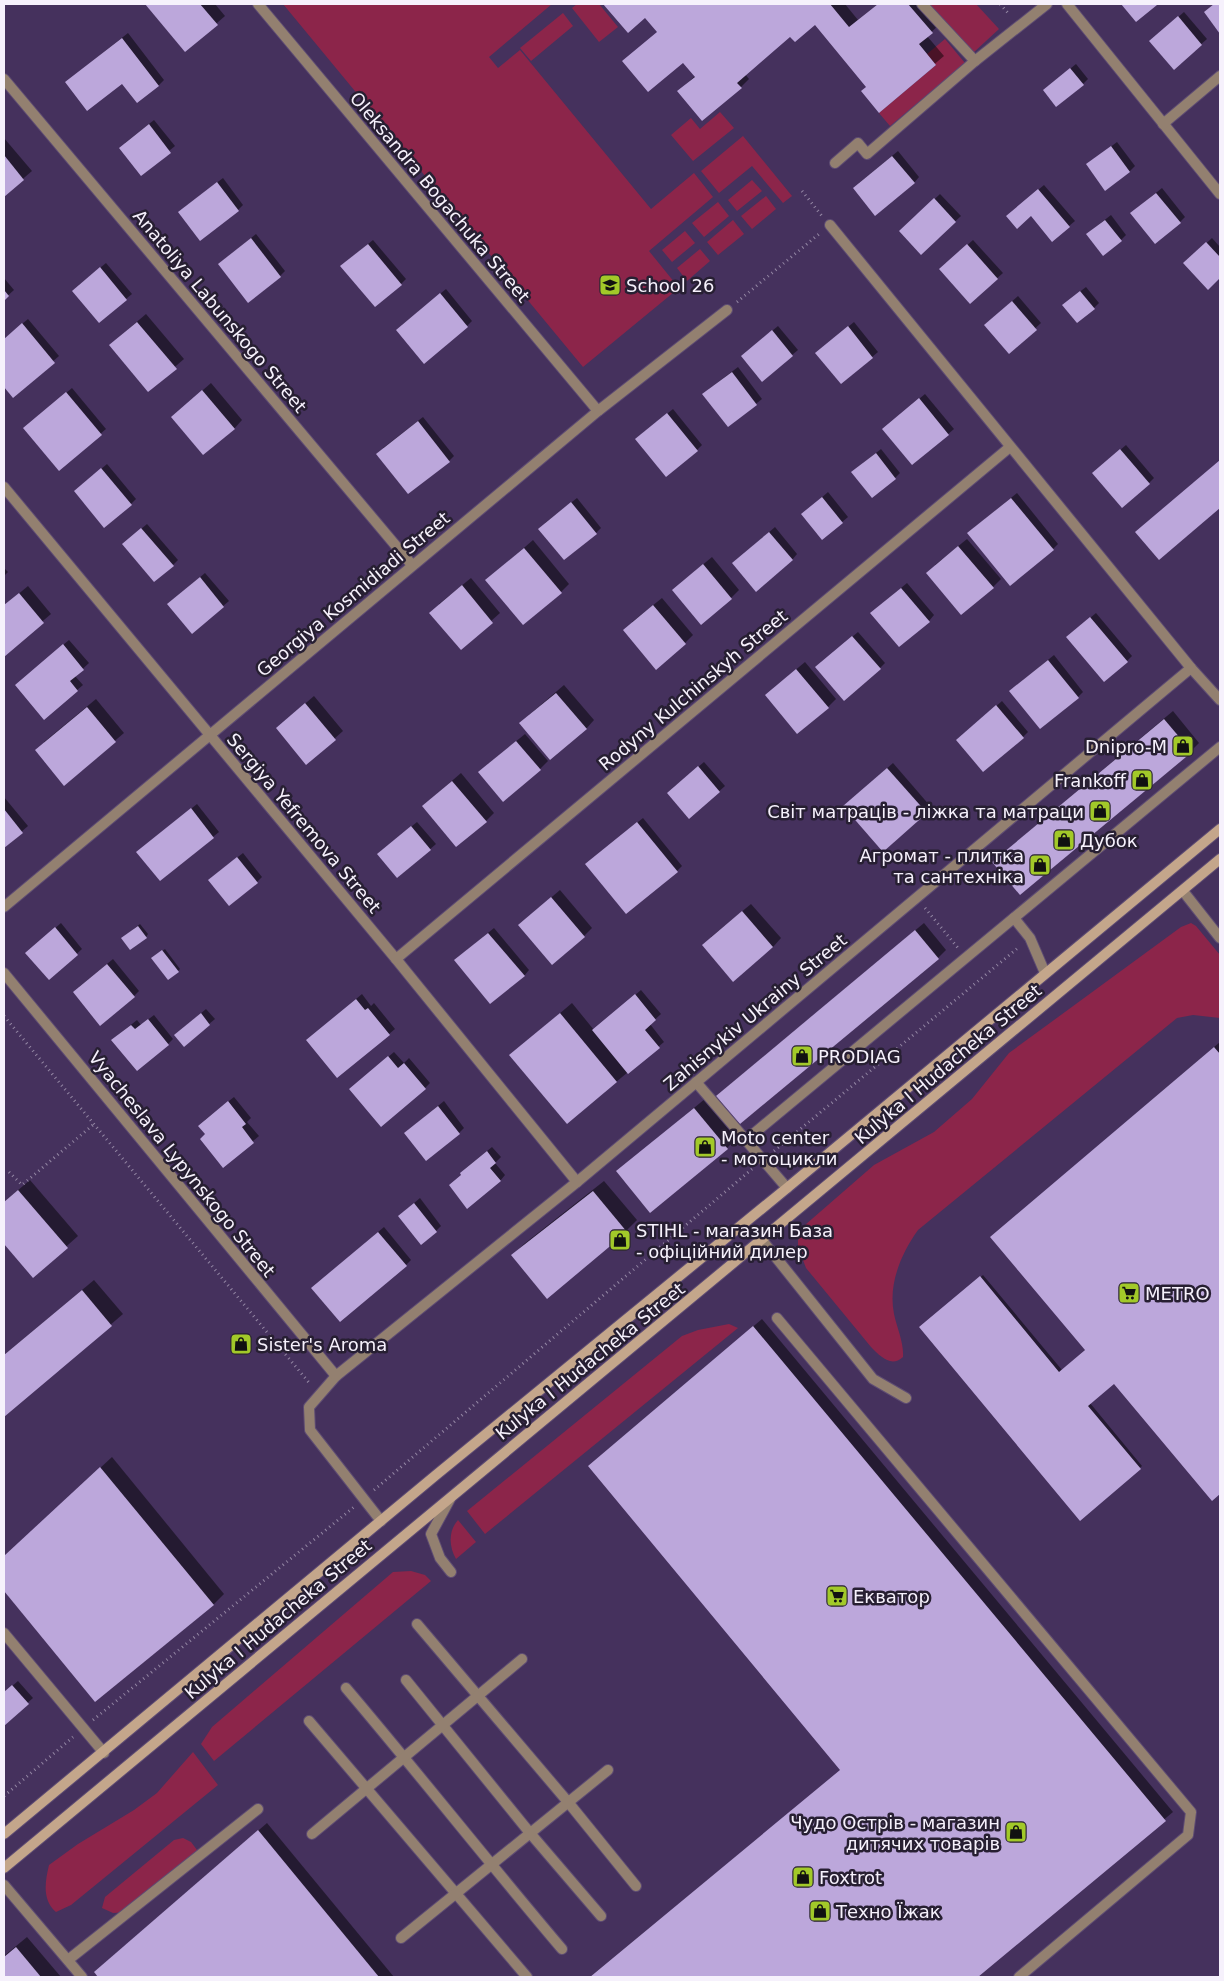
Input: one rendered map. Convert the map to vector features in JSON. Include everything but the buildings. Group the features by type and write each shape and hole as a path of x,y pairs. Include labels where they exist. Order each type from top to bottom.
{"main road":[{"name":"Kulyka I Hudacheka Street","path":"4,1834 104,1753 380,1521 787,1188 1220,829"},
{"name":"Kulyka I Hudacheka Street","path":"4,1868 1220,859"}],"street":[{"name":"Oleksandra Bogachuka Street","path":"258,4 598,411"},
{"path":"922,4 975,62"},
{"path":"834,163 858,143 867,154 975,62 1047,4"},
{"path":"1067,4 1220,194"},
{"path":"1163,124 1220,76"},
{"name":"Anatoliya Labunskogo Street","path":"4,79 412,565"},
{"path":"830,225 1191,668 1220,700"},
{"name":"Georgiya Kosmidiadi Street","path":"4,908 598,411 727,310"},
{"name":"Rodyny Kulchinskyh Street","path":"396,959 1010,447"},
{"name":"Sergiya Yefremova Street","path":"4,487 396,959 577,1182"},
{"name":"Zahisnykiv Ukrainy Street","path":"380,1521 310,1430 309,1407 336,1376 577,1182 1191,668"},
{"path":"746,1140 1220,747"},
{"path":"1183,891 1220,938"},
{"path":"1014,918 1030,938 1045,973"},
{"name":"Vyacheslava Lypynskogo Street","path":"4,973 336,1376"},
{"path":"696,1082 787,1188"},
{"path":"762,1240 873,1379 906,1398"},
{"path":"777,1318 1191,1812 1188,1835 1019,1977"},
{"path":"451,1572 440,1558 431,1534 452,1496"},
{"path":"417,1624 568,1802 636,1886"},
{"path":"4,1633 104,1753"},
{"path":"312,1834 522,1660"},
{"path":"406,1680 530,1833 601,1916"},
{"path":"346,1688 562,1949"},
{"path":"309,1721 527,1977"},
{"path":"401,1938 608,1770"},
{"path":"68,1960 258,1809"},
{"path":"4,1885 82,1977"}],"path":[{"path":"727,310 830,225 802,191"},
{"path":"916,898 966,958"},
{"path":"4,1796 84,1728 364,1499 763,1160 1030,938"},
{"path":"4,1016 320,1395"},
{"path":"9,1172 22,1185 94,1124"}],"shaded area":[{"path":"283,4 552,4 489,57 498,68 520,50 651,209 694,173 713,197 649,251 679,288 583,367"},
{"path":"577,4 599,4 618,27 599,42 572,8"},
{"path":"929,4 976,4 999,29 973,53"},
{"path":"563,13 573,26 531,61 520,48"},
{"path":"945,39 965,63 890,126 879,113 936,65 927,54"},
{"path":"720,112 734,128 693,161 671,135 691,118 700,129"},
{"path":"743,136 792,196 783,203 752,166 719,193 701,171"},
{"path":"752,180 762,191 737,211 728,200"},
{"path":"766,196 776,209 752,229 741,216"},
{"path":"718,202 729,216 704,237 692,223"},
{"path":"733,220 744,234 718,255 707,242"},
{"path":"685,231 695,243 672,262 662,250"},
{"path":"700,249 710,261 687,281 677,268"},
{"path":"1191,923 1196,926 1220,955 1220,1018 1193,1015 1177,1018 918,1230 901,1259 894,1281 894,1314 903,1357 894,1361 886,1360 871,1347 806,1268 798,1247 798,1240 805,1225 874,1165 934,1132 972,1099 1009,1053 1181,927"},
{"path":"729,1324 738,1328 485,1534 467,1511 682,1336 698,1330"},
{"path":"458,1520 476,1542 456,1559 452,1549 451,1534"},
{"path":"411,1571 425,1575 431,1581 214,1761 201,1744 212,1727 393,1572"},
{"path":"193,1752 218,1785 71,1905 56,1912 48,1902 46,1890 49,1865 157,1793"},
{"path":"183,1838 191,1842 197,1850 194,1859 129,1912 113,1913 102,1908 105,1897 174,1840"}],"place":[{"name":"School 26","path":"610,285"},
{"name":"Dnipro-M","path":"1183,746"},
{"name":"Frankoff","path":"1142,780"},
{"name":"Світ матраців - ліжка та матраци","path":"1100,811"},
{"name":"Дубок","path":"1064,840"},
{"name":"Агромат - плитка та сантехніка","path":"1040,865"},
{"name":"PRODIAG","path":"802,1056"},
{"name":"Moto center - мотоцикли","path":"705,1147"},
{"name":"STIHL - магазин База - офіційний дилер","path":"620,1240"},
{"name":"METRO","path":"1129,1293"},
{"name":"Sister's Aroma","path":"241,1344"},
{"name":"Екватор","path":"837,1596"},
{"name":"Чудо Острів - магазин дитячих товарів","path":"1016,1832"},
{"name":"Foxtrot","path":"803,1877"},
{"name":"Техно Їжак","path":"820,1911"}]}
